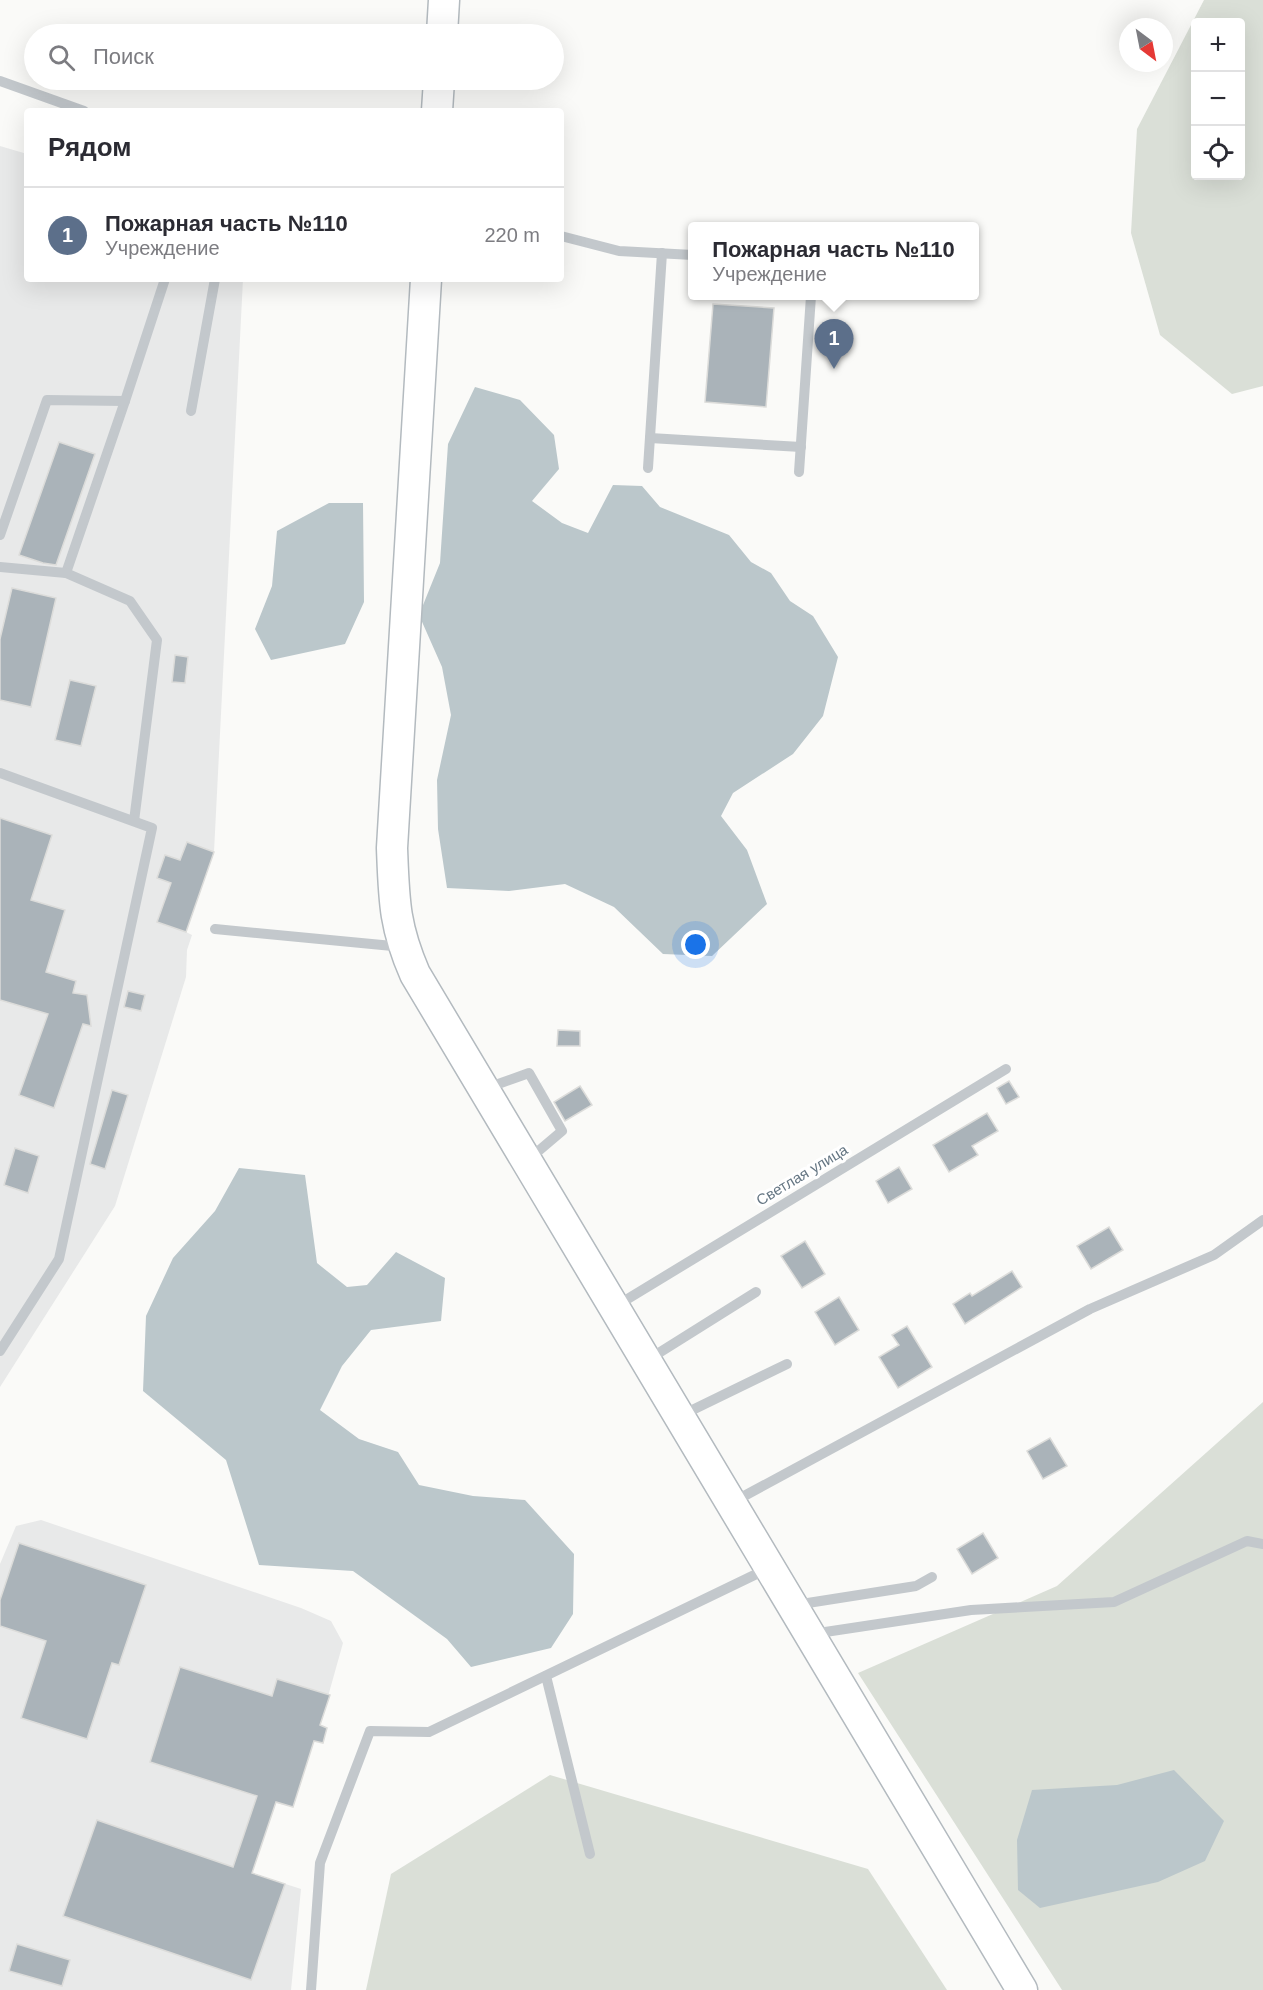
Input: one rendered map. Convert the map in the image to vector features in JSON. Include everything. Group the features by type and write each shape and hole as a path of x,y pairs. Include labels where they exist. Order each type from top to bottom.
{"main road":[{"path":"443,24 444,0"},
{"path":"437,108 438,90"},
{"path":"426,282 392,848 394,912 403,947 416,974 484,1089 1022,1990"}],"lane":[{"path":"0,81 24,90"},
{"path":"25,90 76,108"},
{"path":"564,237 619,251 688,255"},
{"path":"648,468 662,253"},
{"path":"66,573 164,282"},
{"path":"191,411 214,282"},
{"path":"799,472 811,300"},
{"path":"0,535 47,400 125,401"},
{"path":"650,438 801,447"},
{"path":"0,567 66,573 130,601 157,640 134,821"},
{"path":"0,773 152,828 59,1259 0,1351"},
{"path":"215,929 403,947"},
{"name":"Светлая улица","path":"615,1307 1006,1069"},
{"path":"484,1089 529,1073 562,1131 527,1161"},
{"path":"730,1503 1090,1309 1214,1255 1263,1220"},
{"path":"646,1361 756,1292"},
{"path":"679,1416 788,1364"},
{"path":"809,1635 971,1610 1114,1602 1247,1541 1263,1544"},
{"path":"311,1990 320,1863 370,1731 429,1732 769,1568"},
{"path":"792,1606 916,1586 932,1577"},
{"path":"546,1676 590,1854"}],"shaded area":[{"path":"1204,0 1263,0 1263,386 1232,394 1160,335 1131,233 1137,129 1167,72 1173,72 1173,60 1191,25 1191,180 1245,180 1245,18 1195,18"},
{"path":"0,146 24,153 24,282 243,282 214,852 186,932 192,935 187,950 186,977 115,1206 0,1387"},
{"path":"475,387 520,400 554,435 559,469 532,501 562,523 588,533 613,485 642,486 660,507 729,535 751,562 771,573 790,601 813,616 838,657 823,716 793,754 733,793 721,816 747,850 767,904 712,956 663,954 614,907 565,884 509,891 447,888 438,829 437,780 451,715 442,667 419,615 440,563 448,444"},
{"path":"329,503 363,503 364,602 345,644 271,660 255,629 272,586 277,531"},
{"path":"239,1168 305,1175 317,1263 347,1287 367,1285 396,1252 445,1278 441,1321 371,1330 342,1366 320,1410 359,1439 398,1452 419,1485 473,1496 525,1500 574,1554 573,1614 551,1648 471,1667 447,1639 353,1571 259,1565 226,1460 143,1391 146,1316 173,1258 215,1211"},
{"path":"1263,1402 1263,1990 1062,1990 858,1673 1057,1586"},
{"path":"41,1520 301,1608 331,1621 343,1643 320,1725 327,1728 323,1743 314,1741 293,1807 276,1803 252,1873 301,1889 291,1990 0,1990 0,1564 16,1526"},
{"path":"1174,1770 1224,1821 1205,1861 1158,1882 1040,1908 1018,1890 1017,1840 1032,1790 1117,1785"},
{"path":"550,1775 868,1869 947,1990 366,1990 391,1874"}],"building":[{"path":"713,304 774,308 766,407 705,402"},
{"path":"59,442 95,454 56,565 19,555"},
{"path":"12,588 56,598 31,707 0,700 0,639"},
{"path":"175,655 188,657 185,683 172,682"},
{"path":"70,680 96,686 81,746 55,740"},
{"path":"0,818 52,835 31,900 65,910 46,972 76,981 73,993 87,995 91,1026 83,1024 54,1108 19,1095 48,1014 0,1000"},
{"path":"187,842 214,852 186,932 157,922 171,883 157,878 165,855 180,860"},
{"path":"128,991 145,995 141,1011 124,1007"},
{"path":"558,1030 580,1031 580,1046 557,1046"},
{"path":"1009,1081 1019,1097 1006,1104 997,1088"},
{"path":"580,1086 592,1105 565,1121 554,1102"},
{"path":"112,1090 128,1095 105,1169 90,1164"},
{"path":"987,1113 998,1131 972,1146 978,1155 949,1172 933,1145"},
{"path":"15,1148 39,1156 28,1193 4,1185"},
{"path":"899,1167 912,1189 888,1203 876,1181"},
{"path":"1109,1227 1123,1250 1091,1269 1077,1246"},
{"path":"805,1241 825,1274 802,1288 781,1256"},
{"path":"1012,1271 1022,1287 965,1324 953,1304 970,1293 972,1296"},
{"path":"839,1297 859,1330 835,1345 815,1312"},
{"path":"907,1326 932,1367 898,1388 879,1357 899,1345 892,1335"},
{"path":"1050,1438 1067,1466 1043,1479 1027,1451"},
{"path":"983,1533 998,1558 972,1574 957,1549"},
{"path":"19,1543 146,1585 119,1665 112,1663 87,1739 21,1718 46,1641 0,1626 0,1600"},
{"path":"180,1667 272,1696 277,1679 330,1695 320,1725 327,1728 323,1743 314,1741 293,1807 276,1802 252,1873 285,1884 251,1980 63,1916 97,1820 233,1867 257,1796 150,1762"},
{"path":"17,1944 70,1960 62,1986 9,1971"}],"place":[{"name":"Пожарная часть №110","path":"834,369"}]}
